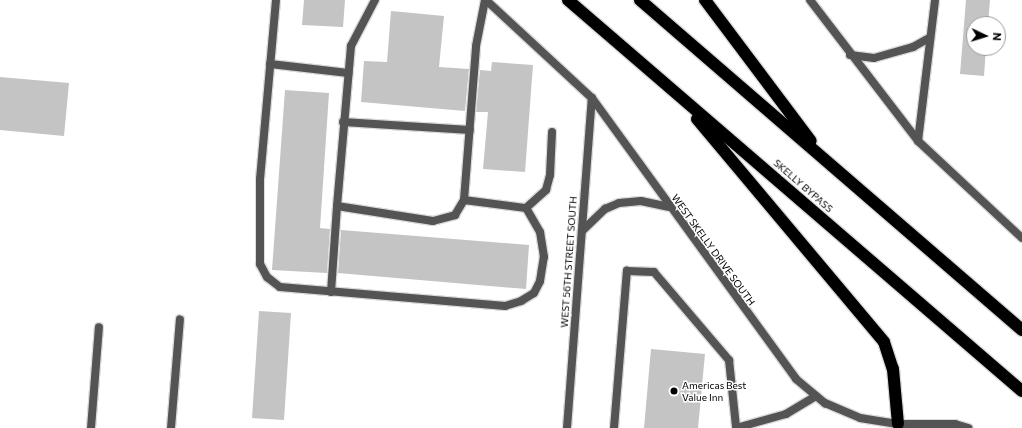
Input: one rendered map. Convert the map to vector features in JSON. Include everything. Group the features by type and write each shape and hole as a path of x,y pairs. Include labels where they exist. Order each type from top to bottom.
{"highway":[{"name":"SKELLY BYPASS","path":"568,0 1022,391"},
{"path":"640,0 1022,330"},
{"path":"705,0 825,159"},
{"path":"673,90 884,342 893,369 898,426"}],"street":[{"path":"276,0 260,179 260,264 267,277 280,287 505,306 521,301 534,293 540,281 544,258 540,232 526,208"},
{"path":"331,292 343,122 351,46 375,0"},
{"path":"337,206 433,221 455,215 464,200 476,46 486,0"},
{"name":"WEST SKELLY DRIVE SOUTH","path":"486,0 592,98 669,207 796,380 824,403 860,418 898,426 955,424 968,428"},
{"path":"810,0 850,55 918,141 1022,238"},
{"path":"918,141 929,38 935,0"},
{"path":"850,55 874,58 913,47 929,38"},
{"path":"270,64 348,73"},
{"name":"WEST 56TH STREET SOUTH","path":"567,428 592,98"},
{"path":"343,122 470,130"},
{"path":"464,200 526,208 546,190 550,175 552,132"},
{"path":"582,231 606,208 619,203 641,201 669,207"},
{"path":"614,428 627,271 654,272 730,360 736,428 786,414 816,396"},
{"path":"171,428 180,320"},
{"path":"92,428 99,326"}],"building":[{"path":"304,0 345,0 343,27 302,25"},
{"path":"966,0 990,0 989,16 966,16 966,56 985,56 984,76 960,74"},
{"path":"391,11 444,16 439,67 469,69 465,111 361,102 364,61 387,62"},
{"path":"492,62 533,65 525,172 483,169 488,112 476,112 480,70 491,71"},
{"path":"0,77 69,83 64,136 0,130"},
{"path":"285,90 329,93 320,228 330,229 327,273 272,270"},
{"path":"341,230 529,245 526,289 338,273"},
{"path":"259,311 291,313 284,420 252,418"},
{"name":"Americas Best Value Inn","path":"651,349 705,354 698,428 644,428"}],"place":[{"name":"Americas Best Value Inn","path":"674,391"}]}
